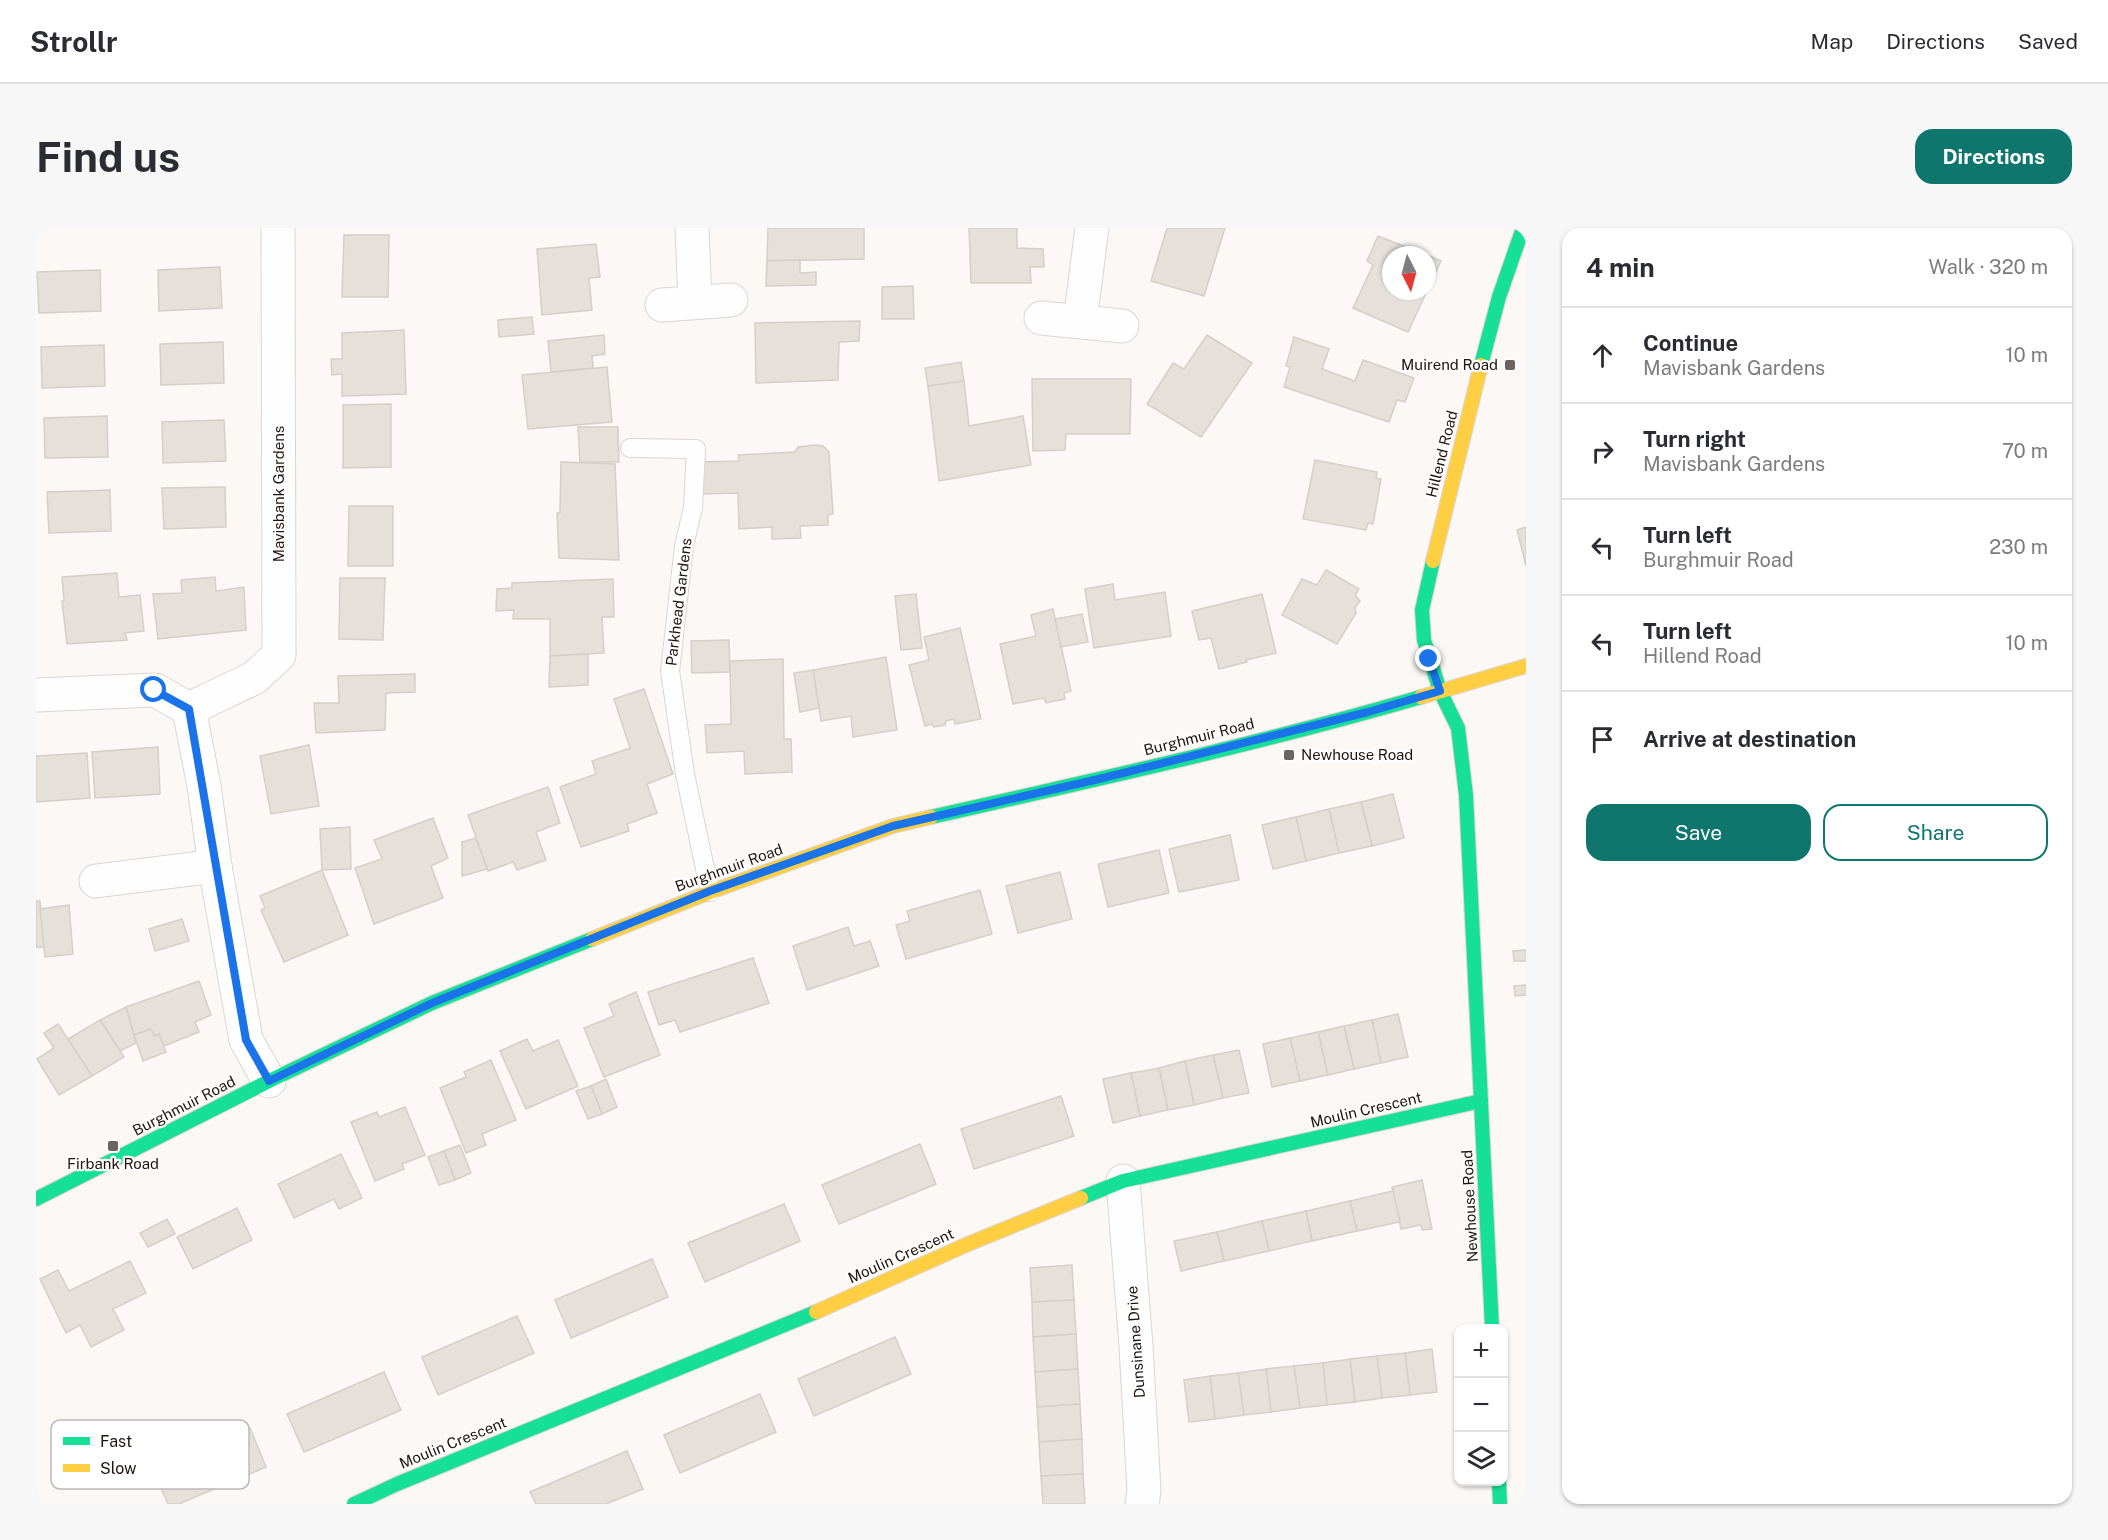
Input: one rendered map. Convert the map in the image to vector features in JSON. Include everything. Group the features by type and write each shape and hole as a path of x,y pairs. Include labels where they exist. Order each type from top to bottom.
{"street":[{"name":"Mavisbank Gardens","path":"189,709 254,678 279,655 278,228"},
{"path":"692,228 695,302"},
{"path":"1080,321 1092,228"},
{"name":"Hillend Road","path":"1440,691 1424,640 1422,610 1465,427 1499,297 1523,228"},
{"path":"662,305 731,300"},
{"path":"1041,318 1122,326"},
{"name":"Burghmuir Road","path":"36,1199 269,1081 432,1003 710,891 893,826 1139,770 1368,712 1526,666"},
{"path":"36,695 154,690 189,709 246,1040 269,1081"},
{"name":"Newhouse Road","path":"1440,691 1458,728 1466,795 1492,1324"},
{"path":"96,881 215,866"},
{"name":"Moulin Crescent","path":"354,1504 397,1484 763,1334 968,1244 1123,1181 1481,1101"},
{"name":"Dunsinane Drive","path":"1123,1181 1136,1346 1144,1491 1142,1504"},
{"path":"1499,1486 1500,1504"}],"lane":[{"name":"Parkhead Gardens","path":"630,448 696,449 693,508 684,546 670,671 685,774 710,891"}],"building":[{"path":"768,228 864,228 864,259 767,261"},
{"path":"969,228 1017,228 1017,248 1043,249 1044,267 1030,267 1031,283 971,283"},
{"path":"1167,228 1225,228 1204,296 1151,281"},
{"path":"344,235 389,235 388,297 342,297"},
{"path":"1378,236 1403,246 1382,246 1382,300 1423,300 1408,332 1353,308 1373,265 1367,261"},
{"path":"596,244 600,277 589,278 592,310 542,315 537,249"},
{"path":"1436,259 1441,261 1436,272"},
{"path":"800,260 800,273 816,272 816,285 766,286 767,261"},
{"path":"220,267 222,308 159,311 158,270"},
{"path":"100,270 101,311 39,313 37,272"},
{"path":"913,286 914,319 882,319 882,287"},
{"path":"532,317 534,334 499,337 498,320"},
{"path":"860,321 859,341 839,342 838,380 756,383 755,323"},
{"path":"404,330 406,394 342,396 342,374 332,375 331,359 342,359 342,333"},
{"path":"604,335 605,354 592,356 593,368 551,372 548,341"},
{"path":"1207,335 1252,363 1201,437 1147,404 1173,363 1184,369"},
{"path":"1294,337 1329,349 1322,369 1355,381 1363,360 1414,378 1405,402 1397,400 1389,422 1284,387 1290,367 1286,366"},
{"path":"223,342 224,383 161,385 160,344"},
{"path":"104,345 105,386 42,388 41,347"},
{"path":"961,362 964,381 928,386 925,368"},
{"path":"607,367 612,422 528,429 522,375"},
{"path":"1032,379 1131,379 1130,434 1066,434 1065,450 1033,451"},
{"path":"964,381 969,426 1023,416 1031,465 939,481 928,386"},
{"path":"391,404 391,467 343,468 343,405"},
{"path":"107,416 108,457 45,458 44,418"},
{"path":"224,420 226,461 163,463 162,422"},
{"path":"578,427 618,427 619,462 580,462"},
{"path":"823,446 829,452 833,514 828,515 828,525 800,526 801,538 772,539 772,527 739,529 738,493 701,494 700,462 739,461 738,455 795,452 798,447"},
{"path":"1315,460 1377,472 1376,478 1381,479 1373,524 1368,523 1366,530 1303,519"},
{"path":"561,462 615,464 619,560 559,558 557,513 560,513"},
{"path":"225,487 226,527 164,529 162,488"},
{"path":"110,490 111,531 49,533 47,492"},
{"path":"349,506 393,506 393,566 348,566"},
{"path":"1526,527 1526,566 1517,530"},
{"path":"1326,570 1359,589 1355,595 1360,601 1355,608 1356,613 1337,644 1282,615 1302,579 1317,585"},
{"path":"117,573 119,597 140,595 144,631 125,633 127,640 67,644 62,577"},
{"path":"215,577 216,591 244,587 246,630 158,639 153,594 182,593 181,580"},
{"path":"340,578 385,578 383,640 339,639"},
{"path":"613,579 614,617 602,617 604,653 550,656 550,619 513,619 514,610 496,611 497,589 512,588 512,583"},
{"path":"1113,584 1115,600 1165,592 1171,636 1094,648 1085,589"},
{"path":"916,594 922,648 901,650 895,596"},
{"path":"1262,594 1276,653 1219,669 1211,638 1199,640 1192,611"},
{"path":"1053,609 1071,691 1064,693 1065,699 1046,703 1044,698 1013,704 1000,644 1036,636 1031,615"},
{"path":"1082,614 1088,642 1061,647 1055,619"},
{"path":"960,628 981,719 955,724 954,719 946,721 945,725 925,726 909,665 929,660 924,637"},
{"path":"729,640 730,672 692,673 691,641"},
{"path":"588,654 588,685 549,687 550,656"},
{"path":"886,657 897,730 853,737 851,716 821,721 813,670"},
{"path":"783,659 784,739 791,739 792,772 745,774 744,751 707,753 705,725 731,724 730,661"},
{"path":"813,670 819,708 800,712 794,673"},
{"path":"415,674 415,692 386,693 385,730 316,733 314,703 339,703 338,676"},
{"path":"644,689 673,774 647,784 657,813 627,824 629,831 581,847 560,787 596,774 592,761 630,748 614,699"},
{"path":"309,745 319,806 271,814 260,756"},
{"path":"158,747 160,794 95,798 92,752"},
{"path":"87,753 90,798 36,802 36,756"},
{"path":"548,787 560,823 536,832 546,860 517,870 513,862 488,871 468,815"},
{"path":"1393,794 1404,838 1372,846 1361,802"},
{"path":"1361,802 1372,846 1339,853 1329,809"},
{"path":"1329,809 1339,853 1306,861 1296,817"},
{"path":"1296,817 1306,861 1273,869 1262,825"},
{"path":"433,818 448,858 431,866 443,898 374,924 355,868 382,859 374,840"},
{"path":"350,827 351,869 322,870 320,829"},
{"path":"1230,835 1239,880 1179,892 1169,849"},
{"path":"476,838 487,869 462,876 462,842"},
{"path":"1159,850 1169,893 1108,907 1098,864"},
{"path":"322,870 348,935 284,962 261,910 265,908 260,896"},
{"path":"1060,872 1072,919 1018,933 1006,886"},
{"path":"980,890 992,934 906,959 896,925 910,921 907,911"},
{"path":"36,901 40,901 44,947 36,947"},
{"path":"69,905 73,954 45,957 40,909"},
{"path":"182,919 189,941 155,951 149,929"},
{"path":"848,927 854,946 870,941 879,966 807,990 793,946"},
{"path":"1526,950 1526,961 1514,961 1513,951"},
{"path":"753,958 769,1003 680,1032 675,1020 659,1025 648,992"},
{"path":"199,981 211,1015 195,1022 199,1032 164,1046 159,1034 154,1036 151,1029 134,1035 126,1007"},
{"path":"1526,985 1526,995 1515,996 1514,986"},
{"path":"636,992 660,1055 604,1077 584,1028 614,1016 609,1004"},
{"path":"126,1007 136,1043 120,1051 100,1020"},
{"path":"1398,1014 1408,1057 1381,1063 1372,1020"},
{"path":"100,1020 124,1057 92,1076 68,1039"},
{"path":"1372,1020 1381,1063 1354,1069 1344,1026"},
{"path":"58,1024 92,1076 59,1095 37,1059 54,1048 44,1033"},
{"path":"1344,1026 1354,1069 1328,1075 1318,1032"},
{"path":"151,1029 154,1036 159,1034 166,1052 143,1061 134,1035"},
{"path":"1318,1032 1328,1075 1300,1081 1290,1038"},
{"path":"1290,1038 1300,1081 1272,1087 1263,1044"},
{"path":"527,1039 533,1051 558,1040 578,1086 526,1109 500,1051"},
{"path":"1239,1050 1249,1093 1223,1098 1213,1055"},
{"path":"1213,1055 1223,1098 1194,1105 1185,1061"},
{"path":"491,1060 516,1120 482,1134 486,1145 466,1153 440,1088 466,1077 464,1072"},
{"path":"1185,1061 1194,1105 1168,1110 1159,1068"},
{"path":"1159,1068 1168,1110 1140,1116 1131,1073"},
{"path":"1131,1073 1140,1116 1113,1123 1103,1079"},
{"path":"606,1079 617,1107 602,1114 591,1086"},
{"path":"591,1086 602,1114 588,1119 576,1091"},
{"path":"1061,1096 1074,1136 974,1169 961,1129"},
{"path":"405,1107 425,1155 402,1164 404,1169 375,1181 351,1122 377,1112 379,1117"},
{"path":"920,1144 936,1184 839,1224 822,1185"},
{"path":"460,1145 471,1173 455,1180 444,1151"},
{"path":"444,1151 455,1180 439,1185 428,1157"},
{"path":"341,1154 362,1198 339,1209 334,1199 294,1218 278,1184"},
{"path":"1422,1180 1432,1229 1422,1230 1421,1225 1401,1229 1392,1187"},
{"path":"1393,1191 1400,1222 1357,1231 1350,1201"},
{"path":"1350,1201 1357,1231 1312,1241 1306,1211"},
{"path":"784,1204 800,1241 705,1282 688,1243"},
{"path":"237,1208 252,1240 193,1269 177,1237"},
{"path":"1306,1211 1312,1241 1269,1251 1262,1221"},
{"path":"167,1219 175,1234 148,1247 140,1233"},
{"path":"1262,1221 1269,1251 1224,1261 1217,1232"},
{"path":"1217,1232 1224,1261 1181,1271 1174,1241"},
{"path":"652,1259 668,1297 571,1338 555,1300"},
{"path":"130,1261 146,1293 113,1309 124,1330 91,1347 80,1325 66,1333 40,1279 58,1270 69,1291"},
{"path":"1072,1265 1074,1300 1032,1302 1030,1268"},
{"path":"1074,1300 1076,1334 1033,1337 1032,1302"},
{"path":"517,1316 534,1353 438,1395 422,1357"},
{"path":"1076,1334 1078,1369 1035,1372 1033,1337"},
{"path":"895,1337 911,1374 814,1416 798,1379"},
{"path":"1432,1349 1437,1392 1410,1395 1405,1353"},
{"path":"1405,1353 1410,1395 1382,1398 1377,1356"},
{"path":"1377,1356 1382,1398 1355,1402 1350,1359"},
{"path":"1350,1359 1355,1402 1327,1405 1323,1363"},
{"path":"1323,1363 1327,1405 1300,1408 1294,1366"},
{"path":"1294,1366 1300,1408 1271,1412 1266,1369"},
{"path":"1078,1369 1080,1404 1037,1407 1035,1372"},
{"path":"1266,1369 1271,1412 1244,1415 1238,1373"},
{"path":"384,1372 401,1410 304,1452 287,1414"},
{"path":"1238,1373 1244,1415 1215,1419 1210,1376"},
{"path":"1210,1376 1215,1419 1189,1422 1184,1380"},
{"path":"760,1394 776,1432 680,1473 664,1435"},
{"path":"1080,1404 1082,1439 1039,1442 1037,1407"},
{"path":"249,1428 266,1467 249,1474"},
{"path":"1082,1439 1083,1474 1041,1476 1039,1442"},
{"path":"627,1451 643,1489 606,1504 536,1504 530,1492"},
{"path":"1083,1474 1085,1504 1043,1504 1041,1476"},
{"path":"161,1489 214,1489 179,1504 168,1504"}],"traffic: fast":[{"path":"1481,365 1499,297 1523,228"},
{"path":"1433,561 1422,610 1424,640 1440,691 1458,728 1466,795 1492,1324"},
{"path":"931,817 1238,746 1421,697"},
{"path":"36,1199 269,1081 432,1003 592,939"},
{"path":"1081,1198 1123,1181 1481,1101"},
{"path":"354,1504 397,1484 816,1312"},
{"path":"1499,1486 1500,1504"}],"traffic: slow":[{"path":"1433,561 1481,365"},
{"path":"1421,697 1526,666"},
{"path":"592,939 710,892 893,826 931,817"},
{"path":"816,1312 968,1244 1081,1198"}],"place":[{"name":"Muirend Road","path":"1510,365"},
{"name":"Newhouse Road","path":"1289,755"},
{"name":"Firbank Road","path":"113,1146"}],"route":[{"path":"154,690 189,709 246,1040 269,1081 432,1003 710,891 893,826 1099,779 1368,712 1440,691 1429,659"}]}
